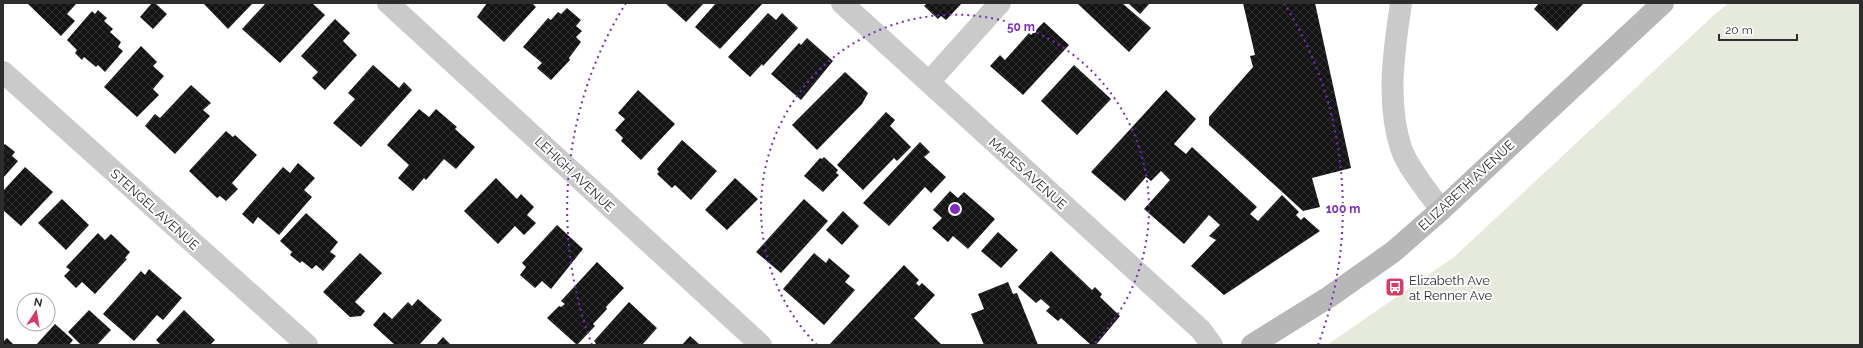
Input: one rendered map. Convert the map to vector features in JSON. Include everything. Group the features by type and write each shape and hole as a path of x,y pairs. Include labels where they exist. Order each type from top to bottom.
{"main road":[{"name":"ELIZABETH AVENUE","path":"1252,345 1329,297 1393,252 1663,3"}],"street":[{"name":"LEHIGH AVENUE","path":"388,3 761,345"},
{"name":"MAPES AVENUE","path":"842,3 1201,330 1212,345"},
{"path":"928,82 1000,3"},
{"path":"1401,3 1392,77 1395,119 1401,149 1440,210"},
{"name":"STENGEL AVENUE","path":"3,72 307,345"}],"shaded area":[{"path":"1729,3 1860,3 1860,345 1327,345 1454,257 1715,14"}],"building":[{"path":"27,3 77,3 67,14 75,21 61,36"},
{"path":"152,3 155,3 167,14 153,29 140,17"},
{"path":"203,3 253,3 228,29"},
{"path":"266,3 312,3 325,15 280,63 242,29"},
{"path":"487,3 532,3 536,7 504,42 477,17"},
{"path":"665,3 704,3 686,22"},
{"path":"716,3 763,3 720,49 695,27"},
{"path":"927,3 962,3 946,20 941,16 938,19 924,6"},
{"path":"1077,3 1122,3 1151,28 1129,52"},
{"path":"1128,3 1150,3 1140,14"},
{"path":"1243,3 1315,3 1351,168 1312,178 1320,207 1303,211 1209,125 1209,117 1253,67 1250,56 1255,55"},
{"path":"1539,3 1584,3 1557,31 1534,9"},
{"path":"567,8 581,20 576,26 582,31 576,37 581,42 569,58 570,60 551,80 537,68 542,63 523,47 548,18 551,20 558,12 561,14"},
{"path":"98,10 107,18 104,21 113,29 110,32 121,42 118,47 123,51 105,72 98,65 96,67 84,57 82,60 75,53 77,50 67,40 92,11 95,14"},
{"path":"768,13 776,20 782,13 798,28 763,66 762,64 750,77 728,57"},
{"path":"335,19 350,33 343,41 357,55 325,90 312,78 318,72 301,56"},
{"path":"1044,22 1069,45 1023,95 990,66 1000,55 1005,60 1029,33 1031,35"},
{"path":"807,38 833,61 801,100 771,74 799,43 801,45"},
{"path":"141,46 157,62 153,66 164,76 153,89 159,95 137,117 104,87"},
{"path":"373,65 399,88 404,82 412,90 361,147 333,123 355,99 348,93"},
{"path":"1074,65 1111,99 1077,135 1041,101"},
{"path":"845,72 868,93 862,104 817,150 792,125"},
{"path":"191,85 211,103 203,110 210,116 175,154 145,126 155,114 160,118"},
{"path":"638,90 675,124 641,160 621,141 623,138 615,130 625,119 618,113"},
{"path":"1166,90 1196,119 1174,144 1186,154 1192,147 1257,207 1250,214 1258,221 1282,195 1299,212 1296,215 1301,220 1304,217 1320,231 1224,295 1191,266 1216,240 1209,236 1220,225 1209,215 1184,244 1144,209 1170,180 1161,171 1151,181 1146,177 1125,201 1091,172"},
{"path":"419,109 429,117 436,109 457,127 455,129 475,147 456,169 444,159 426,180 424,178 413,191 398,178 409,165 387,145"},
{"path":"886,112 895,120 890,126 911,147 897,161 894,158 863,190 837,165"},
{"path":"226,131 233,137 235,135 257,155 232,183 238,189 226,201 220,196 217,198 189,171"},
{"path":"682,140 717,171 691,200 675,185 672,188 657,174 659,172 657,169"},
{"path":"920,142 930,152 924,157 946,177 931,193 925,187 889,226 863,203"},
{"path":"5,144 15,152 12,156 18,161 3,178 3,146"},
{"path":"824,157 838,170 836,173 839,175 823,192 804,176 820,158 822,159"},
{"path":"298,163 315,178 304,190 312,197 279,235 258,217 253,224 242,214 283,167 290,173"},
{"path":"25,167 53,192 21,226 3,210 3,191"},
{"path":"496,178 517,199 521,194 534,207 527,215 536,223 524,235 515,226 498,244 464,211"},
{"path":"735,178 758,199 727,230 705,210"},
{"path":"950,191 958,198 964,192 995,219 968,249 953,236 948,242 932,228 942,218 933,210"},
{"path":"62,199 89,225 66,250 38,223"},
{"path":"804,199 828,221 781,273 756,252"},
{"path":"843,211 859,226 842,245 826,230"},
{"path":"306,213 338,242 330,252 336,256 323,271 316,265 312,269 302,261 300,263 290,255 292,252 280,241"},
{"path":"557,225 583,249 551,289 542,281 535,288 520,275 526,267 522,263"},
{"path":"998,232 1018,250 1001,268 981,251"},
{"path":"98,233 105,240 111,234 130,252 125,258 127,259 95,294 82,282 76,288 64,276 70,270 66,267"},
{"path":"1051,251 1092,290 1095,287 1102,294 1100,297 1120,316 1096,345 1091,345 1061,318 1058,321 1046,311 1050,307 1041,299 1036,303 1018,287"},
{"path":"360,253 382,273 355,302 365,311 361,316 350,317 323,292"},
{"path":"814,253 826,263 829,258 850,276 845,282 855,290 824,325 783,289"},
{"path":"597,262 624,288 606,307 607,309 593,324 595,326 577,345 547,318 559,306 561,307 565,304 561,301"},
{"path":"904,265 919,280 916,283 919,286 922,283 935,295 914,318 942,345 829,345"},
{"path":"149,269 182,298 163,320 157,315 134,341 103,314 141,271 145,275"},
{"path":"1008,282 1013,294 1017,293 1038,345 984,345 971,314 984,309 978,294"},
{"path":"418,299 442,320 419,345 395,345 373,325 384,312 392,319 408,302 412,306"},
{"path":"629,302 657,328 642,345 594,345 596,343 594,341"},
{"path":"89,310 111,330 97,345 81,345 68,332"},
{"path":"184,310 215,340 210,345 161,345 156,340"},
{"path":"56,325 73,340 69,345 36,345 48,332 56,332"},
{"path":"690,336 700,345 682,345"},
{"path":"443,337 451,345 436,345"},
{"path":"7,338 14,345 3,345 3,340 4,341"}],"place":[{"name":"Elizabeth Ave at Renner Ave","path":"1395,287"}]}
